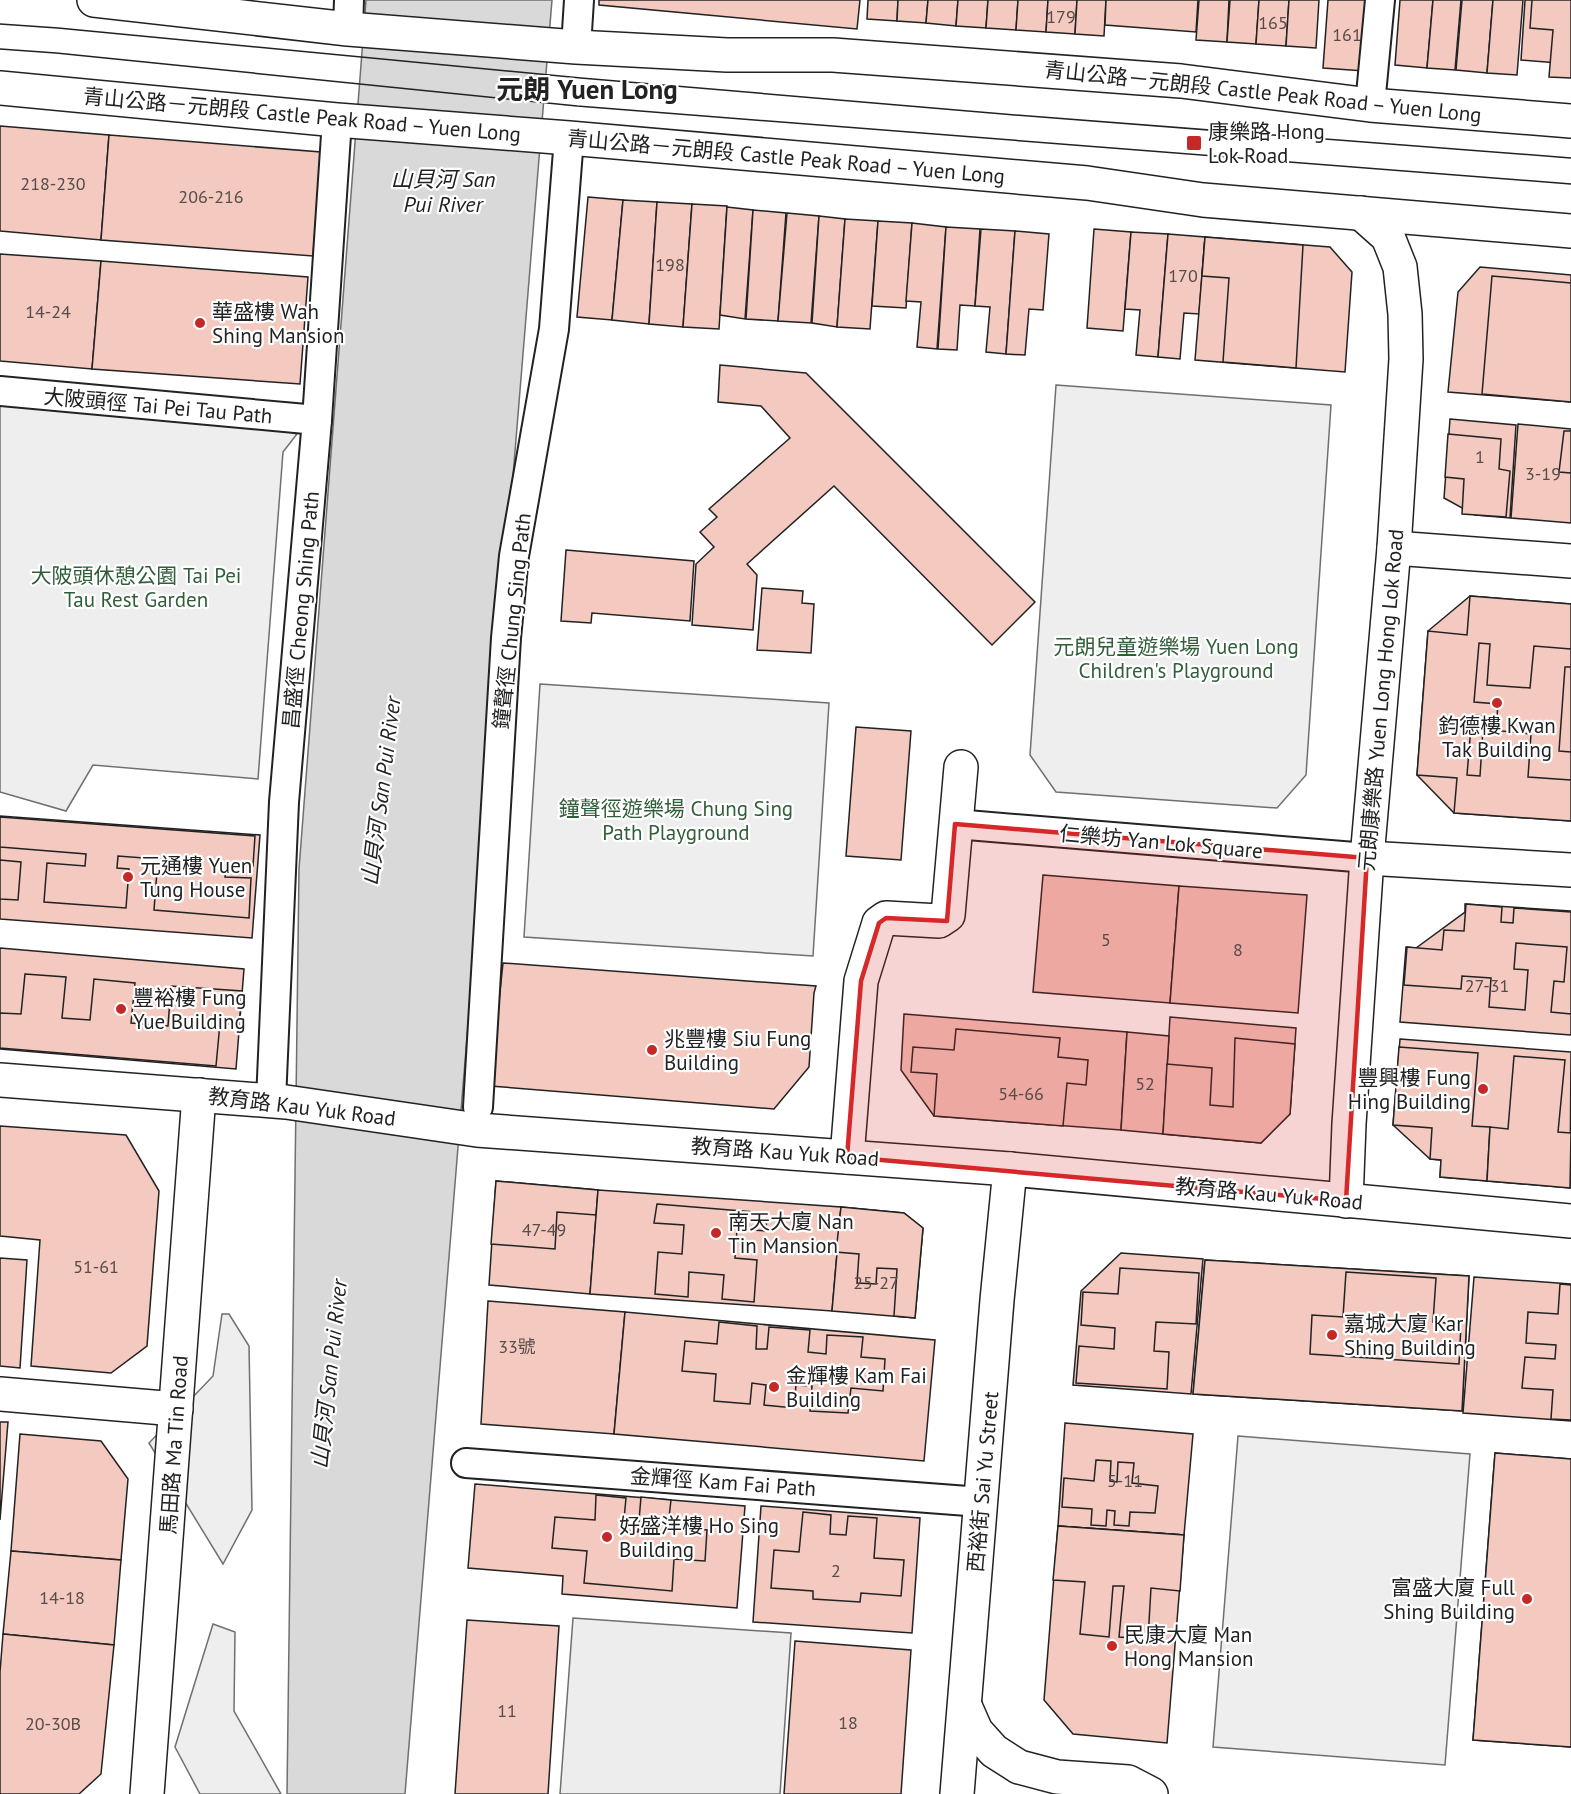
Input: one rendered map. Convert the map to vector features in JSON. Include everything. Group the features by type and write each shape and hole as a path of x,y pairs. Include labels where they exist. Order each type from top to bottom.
{"street":[{"name":"青山公路－元朗段 Castle Peak Road – Yuen Long","path":"94,0 352,20 576,47 727,55 833,55 1214,84 1370,105 1571,120"},
{"path":"576,47 579,0"},
{"path":"1370,105 1380,0"},
{"name":"青山公路－元朗段 Castle Peak Road – Yuen Long","path":"0,88 342,121 562,137 1086,183 1203,200 1571,231"},
{"name":"昌盛徑 Cheong Shing Path","path":"278,1102 284,802 342,121"},
{"name":"鐘聲徑 Chung Sing Path","path":"478,1107 510,591 514,556 554,329 562,137"},
{"name":"元朗康樂路 Yuen Long Hong Lok Road","path":"1346,1201 1367,858 1394,548 1406,359 1406,314 1400,267 1388,237 1361,213"},
{"name":"大陂頭徑 Tai Pei Tau Path","path":"0,391 317,420"},
{"path":"1394,548 1571,561"},
{"path":"847,1156 861,981 879,923 886,918 939,921 948,915 961,767"},
{"name":"仁樂坊 Yan Lok Square","path":"955,824 1367,858"},
{"path":"1367,858 1571,870"},
{"name":"教育路 Kau Yuk Road","path":"0,1080 278,1102 477,1130 1010,1169 1571,1221"},
{"name":"馬田路 Ma Tin Road","path":"147,1794 200,1095"},
{"name":"西裕街 Sai Yu Street","path":"957,1794 1010,1169"},
{"path":"0,1394 176,1408"},
{"name":"金輝徑 Kam Fai Path","path":"466,1463 981,1502"},
{"path":"965,1706 976,1731 994,1751 1019,1767 1057,1777 1128,1782 1151,1794"}],"highlighted area":[{"path":"955,824 1367,858 1346,1201 847,1157 861,981 879,923 886,918 947,921"}],"green space":[{"name":"大陂頭休憩公園 Tai Pei Tau Rest Garden","path":"0,377 142,392 297,434 283,452 258,779 93,765 66,811 0,792"},
{"name":"元朗兒童遊樂場 Yuen Long Children's Playground","path":"1056,385 1331,405 1306,775 1277,808 1056,792 1030,755"},
{"name":"鐘聲徑遊樂場 Chung Sing Path Playground","path":"540,684 829,703 813,956 524,937"},
{"path":"222,1314 229,1314 249,1346 252,1510 223,1564 149,1443 213,1376"},
{"path":"1238,1436 1470,1454 1445,1765 1213,1747"},
{"path":"213,1624 235,1632 234,1711 281,1794 200,1794 175,1747"}],"shaded area":[{"path":"573,1618 791,1633 780,1794 560,1794"}],"water":[{"name":"山貝河 San Pui River","path":"366,0 552,0 405,1794 287,1794 299,869"}],"building":[{"path":"599,0 860,0 857,29 599,5"},
{"path":"868,0 898,0 897,21 867,19"},
{"path":"898,0 928,0 926,23 897,21"},
{"path":"928,0 958,0 956,26 926,23"},
{"path":"958,0 988,0 986,28 956,26"},
{"path":"988,0 1018,0 1016,30 986,28"},
{"path":"1018,0 1048,0 1046,32 1016,30"},
{"path":"1048,0 1077,0 1075,34 1046,32"},
{"path":"1077,0 1106,0 1104,36 1075,34"},
{"path":"1106,0 1198,0 1196,32 1105,25"},
{"path":"1199,0 1229,0 1227,42 1196,40"},
{"path":"1230,0 1259,0 1256,44 1227,42"},
{"path":"1259,0 1289,0 1286,46 1256,44"},
{"path":"1289,0 1319,0 1316,48 1286,46"},
{"path":"1328,0 1370,0 1364,71 1323,68"},
{"path":"1400,0 1433,0 1427,68 1395,65"},
{"path":"1433,0 1461,0 1455,70 1427,68"},
{"path":"1462,0 1493,0 1487,73 1456,70"},
{"path":"1493,0 1523,0 1517,75 1487,73"},
{"path":"1525,0 1571,0 1571,64 1521,60"},
{"path":"1532,0 1571,0 1571,78 1549,77 1553,30 1530,28"},
{"path":"0,126 109,135 101,240 0,231"},
{"path":"109,135 321,152 313,256 101,240"},
{"path":"588,197 623,200 612,320 577,317"},
{"path":"623,200 657,202 649,324 612,320"},
{"path":"657,202 692,204 683,327 649,324"},
{"path":"692,204 727,206 719,329 683,327"},
{"path":"727,207 753,210 745,319 720,315"},
{"path":"753,210 786,213 778,321 746,319"},
{"path":"787,213 819,216 811,323 778,321"},
{"path":"819,216 845,219 837,327 812,323"},
{"path":"845,219 878,221 870,329 837,327"},
{"path":"878,221 912,223 906,308 872,306"},
{"path":"912,223 946,227 937,349 917,347 921,302 906,301"},
{"path":"946,227 980,229 975,306 960,305 957,350 938,349"},
{"path":"981,229 1015,231 1006,354 986,352 990,307 975,306"},
{"path":"1094,229 1131,232 1123,331 1087,328"},
{"path":"1015,231 1049,234 1043,310 1029,309 1025,355 1006,354"},
{"path":"1131,232 1168,234 1158,357 1136,355 1140,310 1125,309"},
{"path":"1168,234 1205,237 1199,314 1184,313 1180,359 1158,357"},
{"path":"1205,237 1330,247 1352,272 1345,372 1195,360"},
{"path":"1205,237 1303,245 1296,368 1223,362 1229,278 1202,276"},
{"path":"0,254 101,261 92,369 0,361"},
{"name":"華盛樓 Wah Shing Mansion","path":"101,261 308,277 300,384 92,369"},
{"path":"1480,267 1571,275 1571,402 1448,392 1458,292"},
{"path":"1492,276 1571,283 1571,402 1482,394"},
{"path":"720,365 806,373 1035,602 992,645 834,486 747,564 757,575 753,630 692,625 696,564 714,547 700,532 717,517 709,509 790,438 761,406 718,402"},
{"path":"1450,419 1516,425 1510,518 1475,515 1444,498"},
{"path":"1518,424 1571,429 1571,523 1511,518"},
{"path":"1564,431 1571,431 1571,473 1559,472"},
{"path":"1448,434 1501,439 1499,469 1510,471 1506,517 1462,514 1464,479 1445,477"},
{"path":"566,550 694,561 690,621 592,613 591,623 561,621"},
{"path":"762,588 803,591 802,603 814,604 811,653 757,650"},
{"name":"鈞德樓 Kwan Tak Building","path":"1470,596 1571,604 1571,821 1454,813 1417,775 1428,631"},
{"name":"鈞德樓 Kwan Tak Building","path":"1470,596 1571,604 1571,649 1534,646 1530,688 1487,685 1490,644 1479,643 1474,702 1498,704 1497,717 1472,715 1467,775 1480,776 1483,729 1531,734 1528,777 1571,780 1571,821 1454,813 1457,778 1417,775 1428,631 1467,635"},
{"path":"1565,667 1571,667 1571,752 1559,751"},
{"path":"856,727 911,731 901,860 846,856"},
{"name":"元通樓 Yuen Tung House","path":"0,816 260,835 252,938 0,919"},
{"path":"0,817 255,836 253,866 226,864 225,877 251,878 249,918 154,910 157,871 196,875 196,862 118,856 117,868 129,869 126,908 44,902 47,863 85,866 86,854 0,847"},
{"path":"0,860 21,862 18,900 0,899"},
{"path":"1043,875 1179,886 1170,1003 1033,992"},
{"path":"1179,886 1307,895 1298,1013 1170,1003"},
{"path":"1465,904 1571,911 1571,1035 1400,1022 1406,947 1416,948 1465,912"},
{"path":"1466,904 1502,907 1501,922 1513,923 1514,908 1571,912 1571,1014 1551,1012 1554,981 1564,982 1567,947 1516,943 1514,969 1528,970 1525,1010 1489,1007 1491,978 1462,976 1461,989 1404,985 1407,947 1442,950 1444,930 1464,931"},
{"name":"豐裕樓 Fung Yue Building","path":"0,948 244,969 236,1069 0,1049"},
{"name":"兆豐樓 Siu Fung Building","path":"503,963 816,986 809,1067 774,1109 490,1086"},
{"path":"25,974 66,977 62,1018 90,1020 94,979 135,983 131,1023 168,1026 171,986 242,991 239,1025 220,1023 216,1066 0,1048 0,1013 21,1014"},
{"path":"904,1014 1127,1032 1121,1130 934,1116 901,1070"},
{"path":"1170,1017 1296,1028 1290,1114 1261,1143 1163,1134"},
{"path":"956,1029 1060,1038 1058,1057 1088,1060 1086,1085 1067,1083 1063,1126 934,1116 937,1074 911,1072 913,1047 954,1050"},
{"path":"1127,1032 1169,1036 1163,1134 1121,1130"},
{"path":"1235,1038 1295,1044 1290,1114 1261,1143 1163,1134 1167,1064 1212,1068 1210,1105 1233,1107"},
{"name":"豐興樓 Fung Hing Building","path":"1400,1039 1571,1052 1570,1188 1440,1177 1441,1160 1430,1159 1393,1125"},
{"path":"1399,1047 1478,1053 1472,1126 1490,1127 1487,1181 1440,1177 1441,1160 1430,1159 1432,1128 1393,1125"},
{"path":"1514,1056 1565,1060 1558,1132 1571,1133 1570,1188 1487,1181 1490,1127 1508,1129"},
{"path":"0,1126 126,1135 159,1191 147,1346 111,1373 31,1366 40,1240 0,1236"},
{"path":"496,1181 598,1190 590,1294 489,1285"},
{"path":"496,1181 598,1190 596,1215 557,1212 555,1249 491,1244"},
{"name":"南天大廈 Nan Tin Mansion","path":"598,1190 841,1207 832,1311 590,1294"},
{"path":"657,1204 767,1213 766,1231 737,1229 735,1258 757,1260 754,1302 722,1299 724,1275 689,1272 688,1297 655,1294 658,1252 682,1254 684,1225 654,1223"},
{"path":"841,1207 904,1213 923,1228 915,1318 832,1311"},
{"path":"841,1207 904,1213 923,1228 915,1318 894,1316 897,1269 877,1268 876,1284 857,1283 859,1254 836,1252"},
{"path":"1121,1253 1203,1259 1191,1394 1073,1385 1081,1291"},
{"path":"0,1258 27,1260 20,1368 0,1366"},
{"name":"嘉城大廈 Kar Shing Building","path":"1205,1260 1469,1276 1462,1411 1193,1394"},
{"name":"嘉城大廈 Kar Shing Building","path":"1205,1260 1469,1276 1462,1411 1193,1394"},
{"path":"1120,1268 1199,1273 1196,1324 1156,1322 1154,1351 1169,1352 1167,1389 1076,1383 1079,1346 1114,1349 1115,1328 1081,1325 1083,1292 1118,1294"},
{"path":"1346,1272 1436,1278 1433,1322 1461,1324 1459,1364 1310,1354 1312,1315 1343,1317"},
{"path":"1474,1277 1571,1284 1571,1421 1463,1413"},
{"path":"1560,1284 1571,1285 1571,1420 1551,1419 1553,1390 1522,1388 1525,1357 1555,1359 1556,1345 1526,1343 1528,1312 1558,1314"},
{"path":"488,1301 625,1312 614,1434 481,1424"},
{"name":"金輝樓 Kam Fai Building","path":"625,1312 935,1340 924,1461 614,1434"},
{"path":"719,1322 757,1326 756,1349 767,1349 769,1327 810,1330 808,1352 826,1354 827,1335 863,1337 861,1357 885,1359 883,1391 851,1388 848,1413 810,1411 812,1386 796,1385 794,1408 764,1405 766,1385 752,1383 750,1404 714,1401 716,1374 682,1371 685,1341 717,1344"},
{"path":"0,1422 8,1422 0,1520"},
{"path":"1065,1423 1193,1434 1184,1535 1058,1526"},
{"path":"20,1434 101,1441 128,1479 121,1560 11,1551"},
{"name":"富盛大廈 Full Shing Building","path":"1495,1453 1571,1459 1571,1747 1473,1740"},
{"name":"富盛大廈 Full Shing Building","path":"1495,1453 1571,1459 1571,1747 1473,1740"},
{"path":"1096,1460 1111,1461 1110,1481 1117,1482 1118,1462 1134,1463 1132,1483 1158,1486 1155,1513 1130,1512 1129,1526 1114,1525 1115,1511 1107,1510 1106,1526 1091,1525 1092,1509 1062,1507 1064,1478 1094,1481"},
{"name":"好盛洋樓 Ho Sing Building","path":"475,1484 745,1506 737,1608 562,1594 563,1576 468,1568"},
{"path":"596,1495 626,1498 623,1530 638,1532 641,1497 671,1500 668,1526 707,1530 705,1561 674,1559 672,1591 584,1583 587,1551 552,1548 555,1517 595,1520"},
{"path":"761,1506 920,1518 912,1633 753,1622"},
{"path":"803,1512 831,1515 830,1534 846,1535 848,1516 877,1518 874,1558 904,1560 901,1596 861,1593 860,1602 813,1599 813,1591 771,1588 774,1550 799,1552"},
{"name":"民康大廈 Man Hong Mansion","path":"1058,1526 1184,1535 1167,1743 1073,1734 1044,1700"},
{"path":"1058,1526 1184,1535 1180,1591 1151,1588 1148,1639 1119,1637 1124,1586 1113,1586 1109,1637 1080,1634 1085,1582 1053,1580"},
{"path":"11,1551 121,1560 114,1645 3,1634"},
{"path":"467,1620 559,1626 548,1794 455,1794"},
{"path":"3,1634 114,1645 101,1774 79,1794 0,1794 0,1672"},
{"path":"795,1641 911,1650 901,1794 784,1794"}],"tram line":[{"path":"0,24 581,78 1015,115 1571,158"},
{"path":"0,49 577,106 1571,184"}],"place":[{"name":"康樂路 Hong Lok Road","path":"1194,143"},
{"name":"華盛樓 Wah Shing Mansion","path":"200,323"},
{"name":"鈞德樓 Kwan Tak Building","path":"1497,703"},
{"name":"元通樓 Yuen Tung House","path":"128,877"},
{"name":"豐裕樓 Fung Yue Building","path":"121,1009"},
{"name":"兆豐樓 Siu Fung Building","path":"652,1050"},
{"name":"豐興樓 Fung Hing Building","path":"1483,1089"},
{"name":"南天大廈 Nan Tin Mansion","path":"716,1233"},
{"name":"嘉城大廈 Kar Shing Building","path":"1332,1335"},
{"name":"金輝樓 Kam Fai Building","path":"774,1387"},
{"name":"好盛洋樓 Ho Sing Building","path":"607,1537"},
{"name":"富盛大廈 Full Shing Building","path":"1527,1599"},
{"name":"民康大廈 Man Hong Mansion","path":"1112,1646"}],"district":[{"name":"元朗 Yuen Long","path":"587,89"}]}
